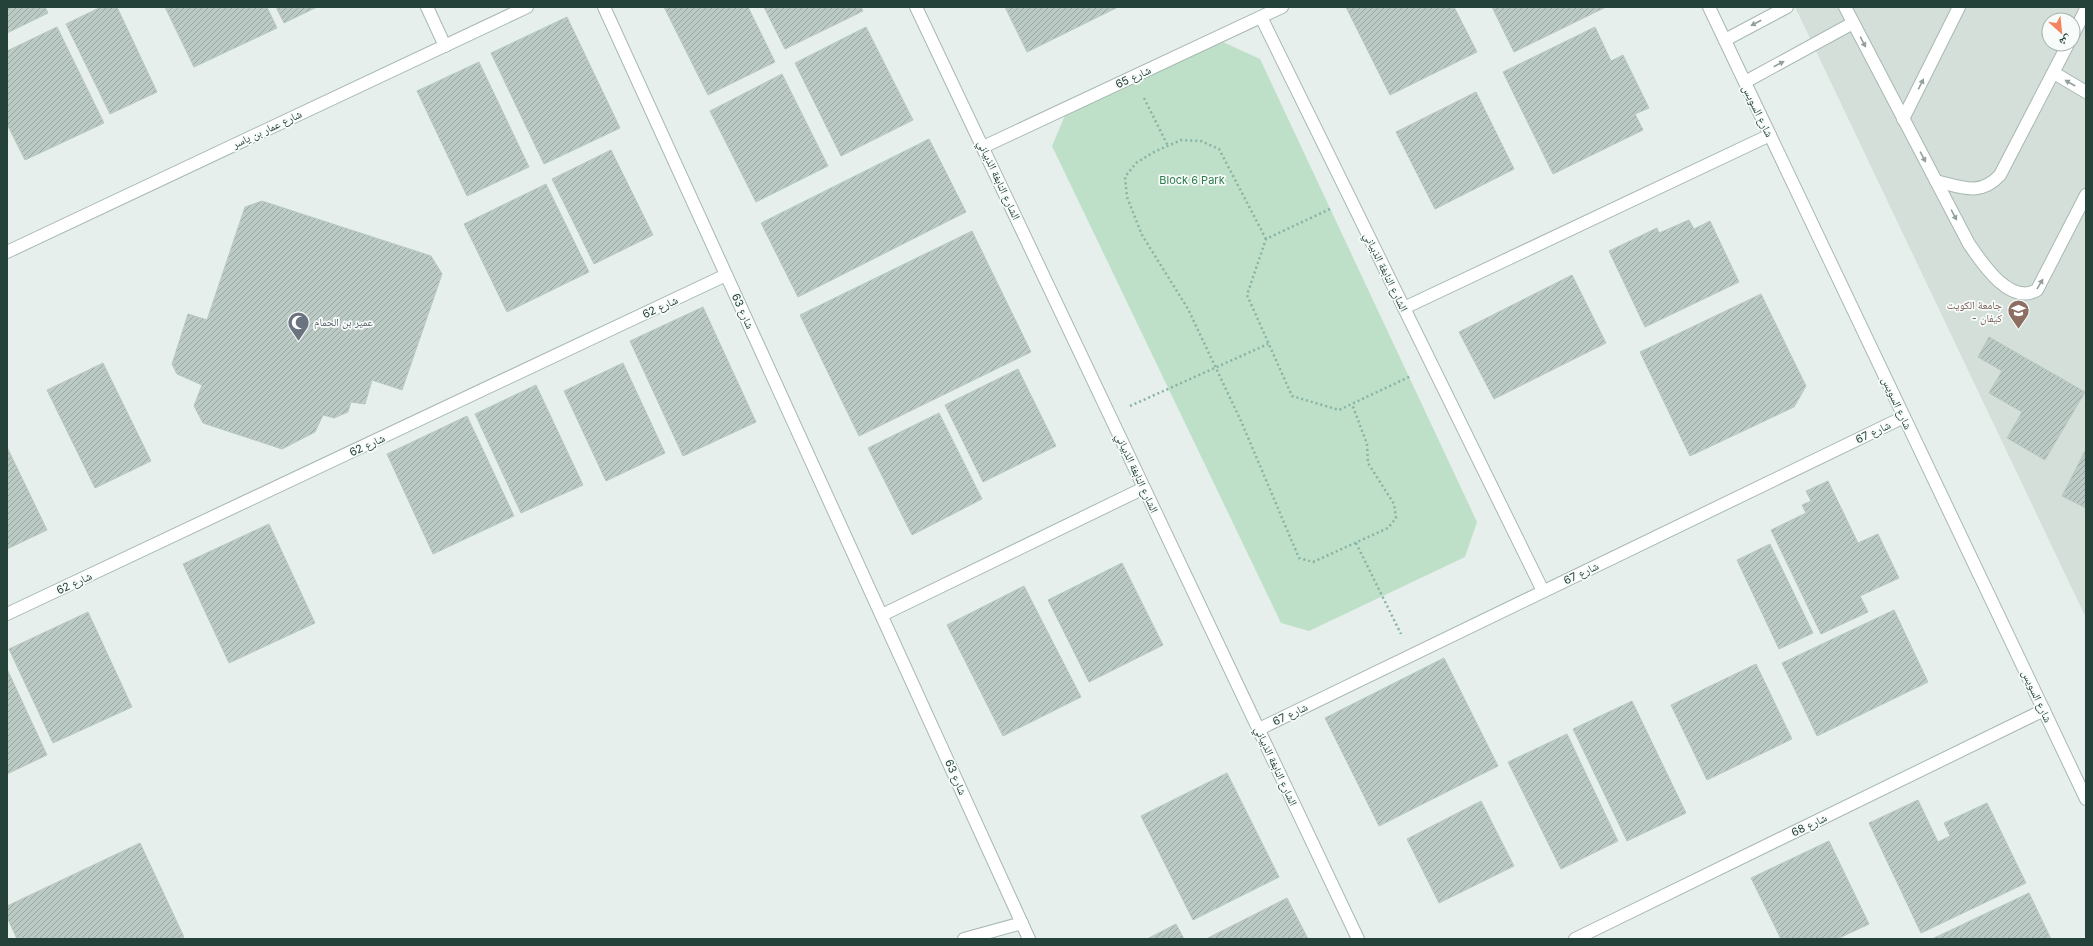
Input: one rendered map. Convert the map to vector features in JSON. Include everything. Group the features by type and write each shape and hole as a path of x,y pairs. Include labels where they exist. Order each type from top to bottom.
{"street":[{"path":"427,7 445,46"},
{"name":"شارع عمار بن ياسر","path":"7,252 527,7"},
{"name":"شارع 63","path":"604,7 1029,939"},
{"name":"الشارع النابغة الذبياني","path":"916,7 1358,939"},
{"name":"شارع 65","path":"983,147 1282,7"},
{"name":"شارع السويس","path":"1709,7 2086,799"},
{"path":"1725,40 1787,7"},
{"path":"1845,7 1969,244 1983,265 1995,279 2018,293 2030,294 2037,290 2042,283 2086,195"},
{"path":"1903,119 1959,7"},
{"path":"2081,19 2086,9"},
{"name":"الشارع النابغة الذبياني","path":"1261,17 1543,591"},
{"path":"1745,82 1853,24"},
{"path":"1936,181 1976,189 1993,182 2000,175 2064,52"},
{"path":"2054,73 2086,92"},
{"path":"1404,308 1770,135"},
{"name":"شارع 62","path":"7,614 726,275"},
{"name":"شارع 67","path":"1259,729 1904,417"},
{"path":"882,615 1144,488"},
{"name":"شارع 68","path":"1575,939 2044,710"},
{"path":"964,939 1022,923"}],"path":[{"path":"1134,77 1168,146"},
{"path":"1352,404 1367,444 1368,463 1394,504 1396,518 1388,528 1313,562 1298,558 1241,421 1188,309 1142,235 1127,197 1125,177 1136,163 1154,152 1181,140 1201,141 1219,149 1266,238 1247,295 1292,396 1339,410 1433,366"},
{"path":"1266,238 1351,199"},
{"path":"1110,415 1268,344"},
{"path":"1356,543 1412,655"}],"shaded area":[{"name":"جامعة الكويت - كيفان","path":"1795,7 2086,7 2086,618"}],"green space":[{"name":"Block 6 Park","path":"1223,42 1260,59 1477,522 1465,557 1309,631 1281,623 1052,146 1066,113"}],"building":[{"path":"7,7 45,7 48,13 7,33"},
{"path":"101,7 117,7 157,92 110,114 66,24"},
{"path":"165,7 267,7 277,28 194,67"},
{"path":"276,7 317,7 284,23"},
{"path":"664,7 748,7 775,62 708,95"},
{"path":"764,7 861,7 863,11 785,49"},
{"path":"1005,7 1118,7 1027,52"},
{"path":"1346,7 1454,7 1477,52 1390,95"},
{"path":"1492,7 1606,7 1514,52"},
{"path":"567,17 620,128 544,164 491,53"},
{"path":"57,27 104,123 25,160 7,124 7,51"},
{"path":"866,27 913,120 841,156 795,63"},
{"path":"1595,27 1611,61 1623,55 1649,108 1635,114 1643,130 1553,174 1503,72"},
{"path":"479,62 529,167 467,196 417,91"},
{"path":"782,74 828,166 756,202 710,111"},
{"path":"1476,92 1514,169 1435,209 1396,132"},
{"path":"929,139 966,212 798,297 761,223"},
{"path":"611,150 653,235 594,264 552,179"},
{"path":"546,184 589,272 507,312 464,224"},
{"name":"عمير بن الحمام","path":"262,201 431,256 442,274 402,390 372,380 365,404 351,402 348,412 334,418 323,415 315,432 282,449 203,423 194,406 202,385 177,374 172,364 188,314 207,320 245,207"},
{"path":"1689,220 1694,229 1710,221 1739,282 1645,327 1609,251 1657,228 1659,233"},
{"path":"972,231 1031,352 859,436 800,315"},
{"path":"1572,275 1606,343 1494,399 1459,332"},
{"path":"1761,294 1806,386 1794,407 1690,456 1640,352"},
{"path":"703,307 756,422 683,456 630,341"},
{"path":"1989,337 2085,392 2045,460 2007,438 2022,412 1989,393 2002,371 1978,357"},
{"path":"103,363 151,461 95,488 47,390"},
{"path":"623,363 665,453 606,481 564,391"},
{"path":"1018,369 1056,446 983,482 945,405"},
{"path":"536,385 583,485 521,513 475,414"},
{"path":"939,413 982,499 912,535 868,448"},
{"path":"467,416 514,516 433,554 387,454"},
{"path":"7,447 47,530 7,549"},
{"path":"2086,449 2086,508 2062,496"},
{"path":"1828,481 1858,543 1878,534 1899,578 1860,596 1868,612 1821,634 1771,530 1806,513 1802,505 1811,501 1806,491"},
{"path":"269,524 315,623 229,663 183,564"},
{"path":"1770,544 1813,633 1779,649 1737,560"},
{"path":"1122,563 1163,645 1089,682 1048,600"},
{"path":"1024,586 1081,697 1003,736 947,625"},
{"path":"1894,610 1928,682 1817,736 1782,663"},
{"path":"88,612 132,707 53,743 9,649"},
{"path":"1444,658 1498,766 1379,826 1325,718"},
{"path":"1756,664 1792,739 1707,780 1671,705"},
{"path":"7,669 47,755 7,774"},
{"path":"1632,701 1686,813 1627,841 1573,729"},
{"path":"1567,734 1618,841 1561,869 1508,762"},
{"path":"1227,773 1279,877 1193,920 1141,816"},
{"path":"1918,800 1938,842 1950,836 1944,823 1987,803 2026,883 1921,933 1869,823"},
{"path":"1481,801 1514,866 1439,903 1407,839"},
{"path":"1829,841 1869,924 1837,939 1781,939 1751,878"},
{"path":"140,843 184,937 179,939 17,939 7,917 7,906"},
{"path":"2029,893 2051,939 1932,939"},
{"path":"1287,898 1308,939 1206,939"},
{"path":"1176,924 1184,939 1147,939"}],"place":[{"name":"جامعة الكويت - كيفان","path":"2018,330"},
{"name":"عمير بن الحمام","path":"299,342"}]}
